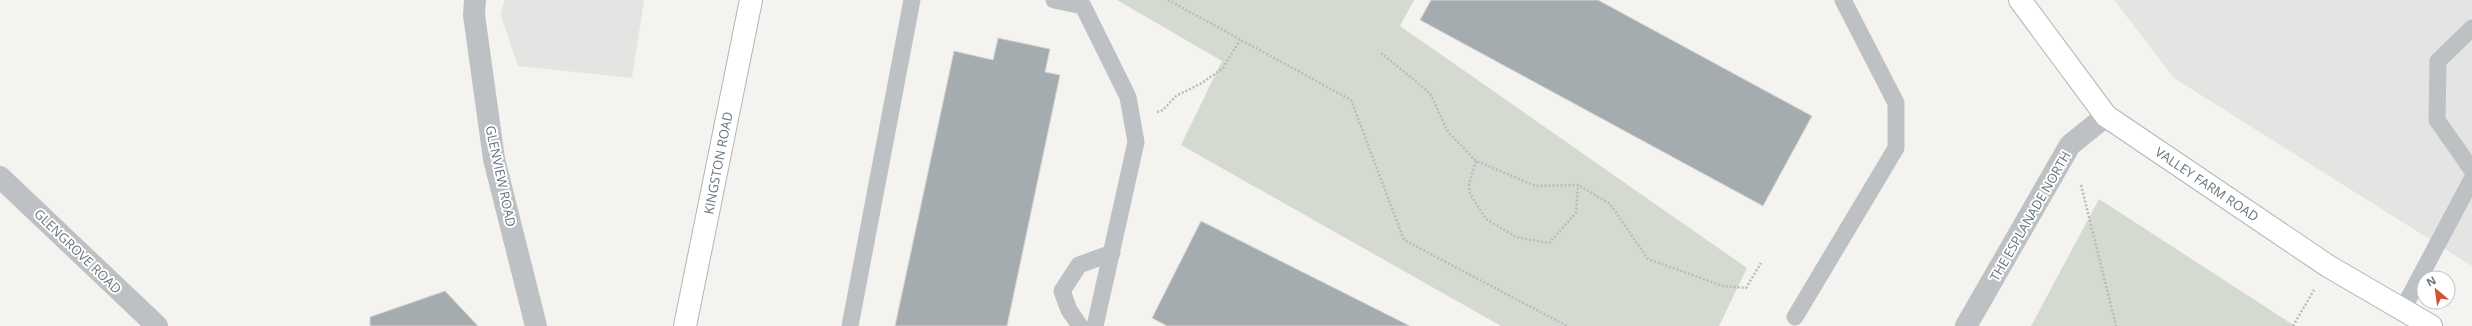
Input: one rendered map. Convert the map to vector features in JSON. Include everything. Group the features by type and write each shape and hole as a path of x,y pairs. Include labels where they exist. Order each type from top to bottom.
{"street":[{"name":"GLENVIEW ROAD","path":"475,0 474,15 494,159 536,326"},
{"name":"KINGSTON ROAD","path":"685,326 751,0"},
{"name":"VALLEY FARM ROAD","path":"2020,0 2106,116 2328,266 2431,326"},
{"name":"THE ESPLANADE NORTH","path":"1966,326 2070,145 2106,116"},
{"name":"GLENGROVE ROAD","path":"0,177 157,326"}],"lane":[{"path":"850,326 912,0"},
{"path":"1054,0 1083,6 1128,97 1136,142 1095,326"},
{"path":"1795,317 1896,148 1896,103 1843,0"},
{"path":"2472,28 2438,61 2437,120 2472,170"},
{"path":"2403,309 2472,179"},
{"path":"1080,326 1069,310 1062,291 1078,265 1112,253"}],"path":[{"path":"1168,0 1351,100 1404,240 1567,326"},
{"path":"1133,122 1163,110 1176,96 1202,83 1223,68 1240,39"},
{"path":"1381,53 1430,93 1448,132 1476,161 1536,186 1578,185 1610,204 1648,259 1723,286 1746,288 1761,262"},
{"path":"2070,145 2116,326"},
{"path":"1476,161 1469,184 1470,194 1486,219 1516,237 1549,243 1576,213 1578,185"},
{"path":"2293,326 2328,266"}],"shaded area":[{"path":"504,0 644,0 632,78 518,66 501,16"},
{"path":"1117,0 1414,0 1400,26 1747,268 1719,326 1501,326 1181,145 1222,61"},
{"path":"2114,0 2472,0 2472,266 2174,78"},
{"path":"2099,199 2295,326 2031,326"}],"building":[{"path":"1431,0 1598,0 1812,116 1763,206 1420,20"},
{"path":"998,38 1050,49 1045,72 1060,75 1007,326 895,326 954,51 993,60"},
{"path":"1201,221 1410,326 1167,326 1152,318"},
{"path":"445,291 478,326 370,326 370,317"}]}
